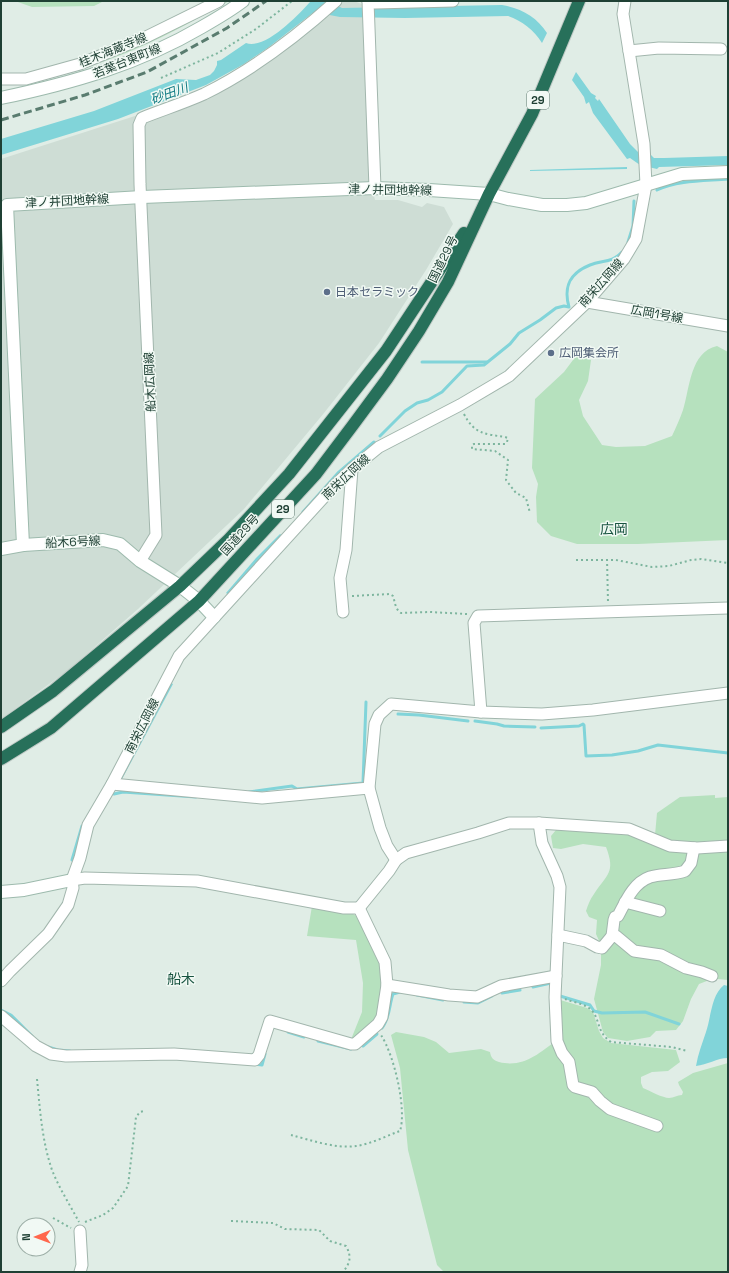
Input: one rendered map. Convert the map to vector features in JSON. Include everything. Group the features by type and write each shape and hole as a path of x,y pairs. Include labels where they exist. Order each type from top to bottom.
{"highway":[{"name":"国道29号","path":"1,759 50,728 199,601 316,474 387,379 419,331 448,282 489,194 532,114 579,1"},
{"name":"国道29号","path":"1,727 53,691 180,586 229,539 289,474 386,351 489,194"}],"street":[{"name":"桂木海蔵寺線","path":"1,79 26,79 80,64 146,37 219,1"},
{"name":"若葉台東町線","path":"1,98 31,92 94,75 162,48 187,36 243,1"},
{"name":"船木広岡線","path":"140,561 156,535 138,132 139,125 142,118 204,94 237,76 287,44 336,1"},
{"path":"375,188 368,1 375,3 453,1"},
{"name":"南栄広岡線","path":"1,982 10,971 48,934 68,905 73,888 72,880 80,858 88,825 112,784 179,656 334,486 352,469 379,447 460,405 509,376 586,302 624,258 636,239 646,185 644,144 623,14 625,1"},
{"path":"630,51 659,48 721,49"},
{"path":"26,79 31,92"},
{"name":"津ノ井団地幹線","path":"23,545 4,205 142,197 375,188 489,194 508,199 542,204 567,205 586,203 682,174 728,172"},
{"name":"広岡1号線","path":"586,302 728,326"},
{"path":"343,612 340,578 346,550 352,469"},
{"name":"船木6号線","path":"23,545 104,540 120,544 140,561 180,586 199,601 214,617"},
{"path":"1,550 23,545"},
{"path":"481,712 474,623 478,616 728,608"},
{"path":"396,860 387,846 380,828 369,788 375,724 379,714 391,704 481,712 542,714 593,710 728,693"},
{"path":"112,784 262,798 369,788"},
{"path":"359,908 396,860 406,852 478,833 509,823 538,823 629,829 670,846 694,848 728,846"},
{"path":"538,823 542,843 557,876 560,887 555,997 557,1041 562,1053 569,1062 572,1085 592,1092 610,1109 657,1126"},
{"path":"558,935 586,941 602,948 612,936 615,917 618,916 625,902 636,886 651,877 677,874 685,871 691,863 694,848"},
{"path":"1,892 24,890 85,878 197,882 344,908 359,908"},
{"path":"625,902 660,911"},
{"path":"1,1016 36,1046 50,1054 66,1056 174,1054 255,1060 259,1055 270,1021 355,1044 376,1027 382,1017 387,985 385,962 359,908"},
{"path":"612,936 620,938 634,951 661,955 686,968 712,976"},
{"path":"387,985 449,995 477,997 501,986 556,976"},
{"path":"80,1231 82,1265 80,1272"}],"path":[{"path":"161,78 218,53 256,29 292,1"},
{"path":"460,405 471,427 482,433 508,438 508,442 505,444 474,444 472,445 472,449 495,451 508,460 506,480 516,493 526,498 530,513"},
{"path":"607,559 608,611"},
{"path":"576,560 607,559 652,568 701,559 728,563"},
{"path":"342,597 390,594 393,596 397,611 401,613 457,613 478,616"},
{"path":"555,997 588,1007 593,1012 600,1031 604,1037 611,1042 672,1047 687,1050"},
{"path":"291,1135 332,1145 355,1146 371,1142 400,1131 402,1126 401,1105 395,1068 387,1044 376,1027"},
{"path":"37,1079 42,1129 46,1150 53,1171 80,1224 103,1215 113,1208 128,1186 136,1117 144,1110"},
{"path":"56,1220 80,1231"},
{"path":"231,1221 273,1223 285,1229 320,1230 330,1241 346,1246 349,1252 350,1261 349,1265 343,1272"}],"shaded area":[{"path":"344,1 354,1 364,5 369,176 375,200 398,200 422,207 427,203 444,207 453,224 426,270 379,343 324,413 244,509 138,609 67,671 1,719 1,159 216,90 325,17"}],"green space":[{"path":"15,1 104,1 94,6 32,7"},
{"path":"228,1 180,28 141,47 101,63 38,81"},
{"path":"717,346 728,352 728,540 638,544 577,544 551,536 537,522 536,497 538,484 532,468 535,399 564,372 579,352 591,360 588,381 579,400 583,416 602,445 616,447 645,446 672,436 683,410 692,372 696,363 701,355"},
{"path":"715,795 715,798 728,797 728,843 674,842 655,835 657,813 680,797"},
{"path":"581,829 616,831 692,850 689,864 647,877 611,934 601,945 596,934 597,920 589,917 586,911 591,898 609,873 610,862 606,847 583,844 561,849 553,848 551,836 556,830"},
{"path":"728,849 728,980 718,979 714,976 636,949 619,935 615,926 627,901 638,886 676,876 695,851"},
{"path":"312,906 353,914 360,918 367,929 383,971 379,1019 350,1042 362,1012 363,983 356,940 307,936"},
{"path":"612,938 646,955 712,979 699,984 691,999 683,1021 676,1030 656,1031 650,1037 627,1041 608,1038 603,1032 594,999 601,965 601,949"},
{"path":"557,999 587,1008 593,1012 599,1031 603,1038 611,1043 676,1050 680,1062 668,1071 652,1072 641,1077 643,1088 660,1096 672,1098 682,1095 683,1092 678,1082 693,1073 728,1063 728,1272 444,1272 437,1265 408,1150 400,1068 391,1035 396,1032 424,1037 436,1042 449,1053 481,1049 490,1052 495,1060 508,1063 516,1063 530,1059 556,1041 570,1083 634,1116 577,1086 563,1052"}],"water":[{"name":"砂田川","path":"311,1 328,1 342,8 502,5 516,8 528,14 543,27 547,33 542,43 527,26 508,16 405,18 340,17 314,12 269,47 244,64 206,85 118,119 1,155 1,139 94,111 176,79 196,80 210,75 217,65 217,61 221,60 246,43 254,44 263,41 282,30"},
{"path":"576,72 591,93 596,96 595,98 598,101 599,99 630,144 638,152 651,155 654,158 728,156 728,165 659,167 657,169 640,165 630,158 627,159 593,113 589,102 586,104 584,97 572,80"},
{"path":"627,167 627,169 530,171 530,170"},
{"path":"280,534 283,536 229,595 226,593 256,558"},
{"path":"171,683 173,684 122,779 120,778"},
{"path":"724,985 728,986 728,1058 696,1066 716,995"}],"waterway":[{"path":"657,190 674,184 728,179"},
{"path":"628,242 633,226 634,201"},
{"path":"380,436 405,411 417,403 428,400 442,392 467,366 484,365 510,344 519,333 556,308 564,306 569,307 567,293 573,276 583,268 594,263 611,260 622,252"},
{"path":"422,362 487,362"},
{"path":"303,512 338,473 374,442"},
{"path":"249,792 292,786 297,789 363,783 366,702"},
{"path":"398,714 468,721"},
{"path":"475,721 504,726 535,727"},
{"path":"541,728 579,726 583,724 586,756 612,755 638,751 658,745 728,753"},
{"path":"114,794 123,792 196,797"},
{"path":"72,860 82,826"},
{"path":"533,987 551,983 551,985"},
{"path":"502,993 520,990"},
{"path":"382,1028 388,1016 393,994 400,992"},
{"path":"417,995 443,1000"},
{"path":"464,1002 478,1003 492,996"},
{"path":"560,996 590,1005 594,1011 602,1013 645,1012 679,1024"},
{"path":"1,1010 11,1015 32,1036"},
{"path":"288,1032 304,1037"},
{"path":"363,1046 377,1034"},
{"path":"318,1041 351,1049"},
{"path":"48,1047 70,1051"},
{"path":"254,1064 262,1065 265,1054"}],"railway":[{"path":"1,120 85,95 147,72 227,28 266,1"}],"place":[{"name":"日本セラミック","path":"327,292"},
{"name":"広岡集会所","path":"551,353"}],"district":[{"name":"広岡","path":"614,529"},
{"name":"船木","path":"181,979"}]}
